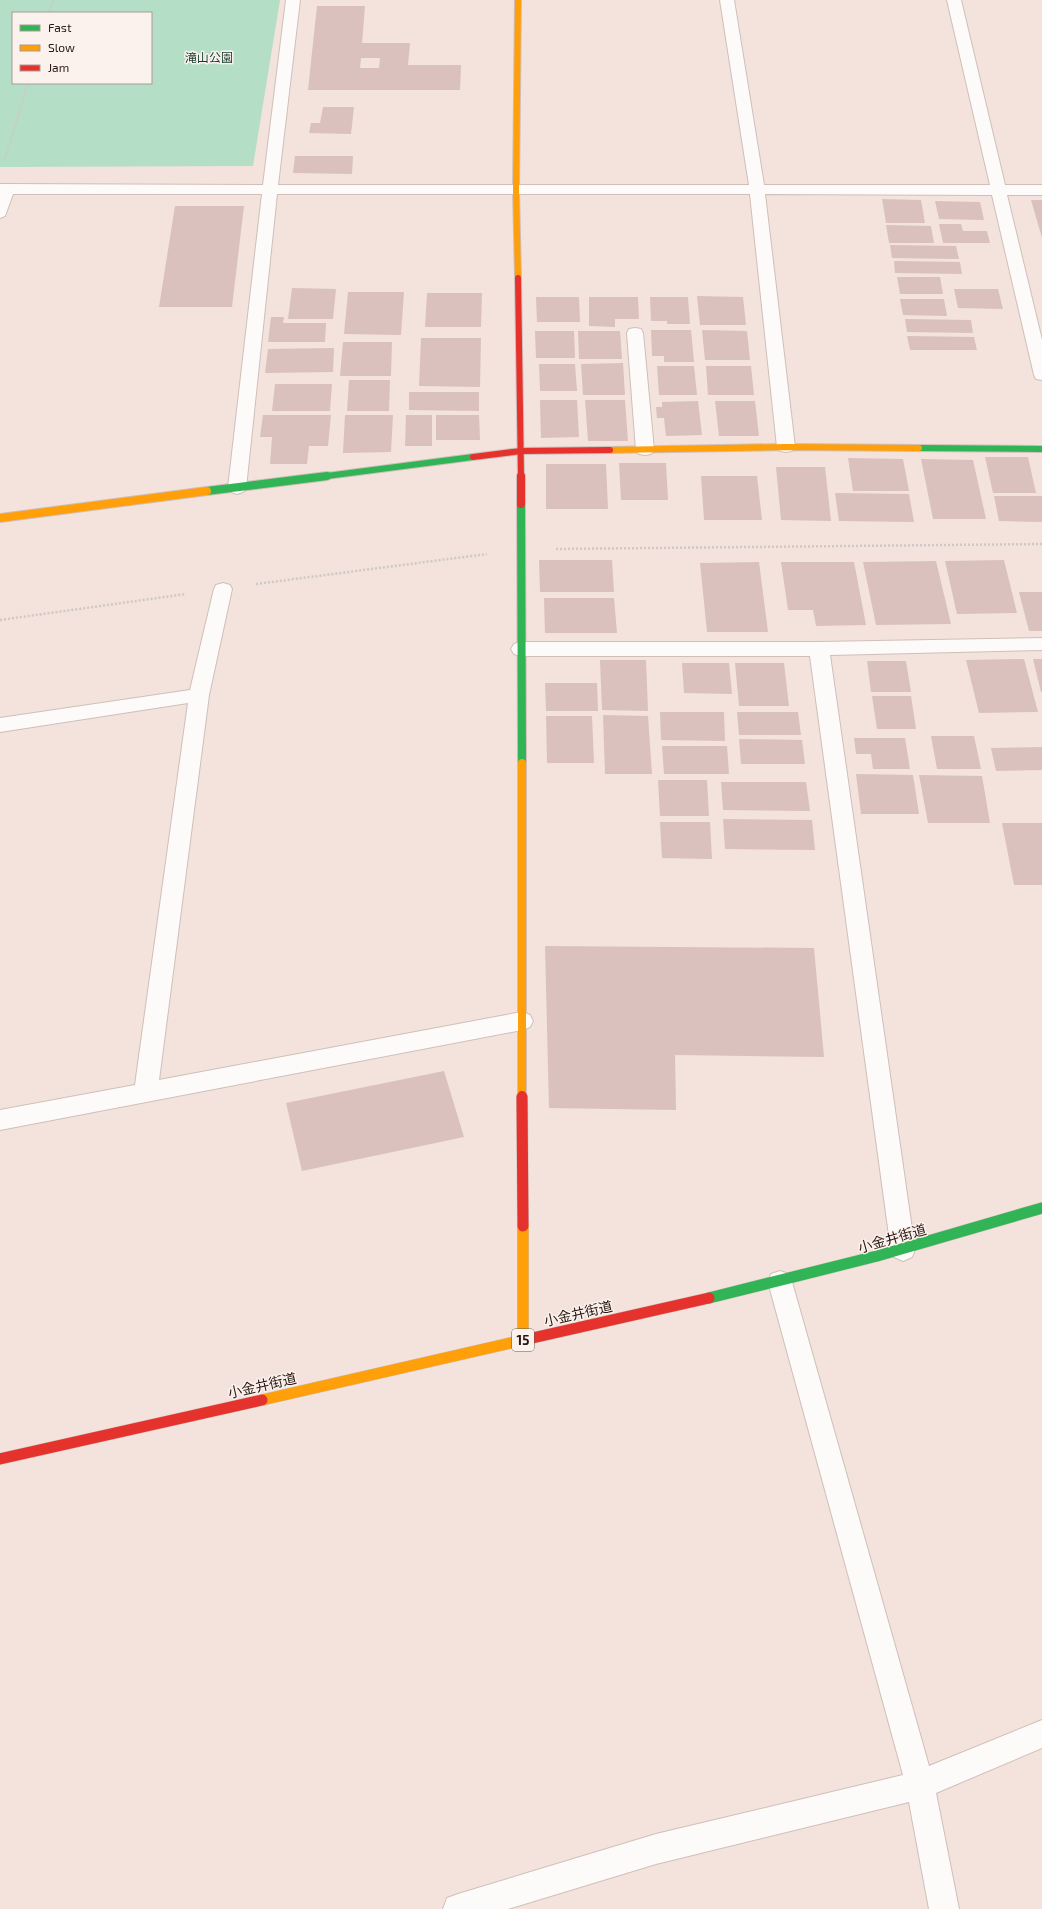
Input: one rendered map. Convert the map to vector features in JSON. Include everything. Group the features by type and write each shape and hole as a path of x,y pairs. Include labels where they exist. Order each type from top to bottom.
{"street":[{"path":"237,488 270,189 293,0"},
{"path":"518,0 516,190 521,451 523,1340"},
{"path":"727,0 757,190 786,447"},
{"path":"954,0 1042,375"},
{"path":"0,213 4,189 1042,190"},
{"path":"635,333 645,450"},
{"path":"0,518 521,451 786,447 1042,449"},
{"path":"146,1092 199,695 223,589"},
{"path":"522,649 819,649 1042,644"},
{"path":"819,649 903,1250"},
{"path":"0,725 199,695"},
{"path":"0,1120 522,1021"},
{"name":"小金井街道","path":"0,1459 780,1282 903,1250 1042,1208"},
{"path":"780,1282 920,1784 944,1909"},
{"path":"458,1909 656,1849 920,1784 1042,1734"}],"path":[{"path":"49,12 53,0"},
{"path":"4,161 28,84"}],"green space":[{"name":"滝山公園","path":"0,0 280,0 253,166 0,167"}],"building":[{"path":"317,6 365,6 362,43 410,43 408,65 461,65 460,90 308,90","holes":["361,58 380,58 379,68 360,68"]},
{"path":"323,107 354,107 351,134 309,133 311,123 320,123"},
{"path":"295,156 353,156 352,174 293,173"},
{"path":"882,199 921,200 925,223 886,223"},
{"path":"1031,200 1042,200 1042,238"},
{"path":"935,201 980,202 984,220 939,219"},
{"path":"175,206 244,206 232,307 159,307"},
{"path":"939,224 961,224 963,231 987,231 990,243 943,243"},
{"path":"886,225 931,226 934,243 889,243"},
{"path":"890,245 956,246 959,259 892,258"},
{"path":"894,261 960,262 962,274 895,273"},
{"path":"897,277 940,277 943,294 900,294"},
{"path":"292,288 336,289 333,319 288,319"},
{"path":"954,289 998,289 1003,309 958,308"},
{"path":"348,292 404,292 401,335 344,334"},
{"path":"427,293 482,293 481,327 425,327"},
{"path":"697,296 743,297 746,325 700,325"},
{"path":"536,297 579,297 580,322 537,322"},
{"path":"589,297 638,297 639,319 615,319 615,327 589,326"},
{"path":"650,297 688,297 690,324 667,324 667,321 651,321"},
{"path":"900,299 944,299 947,316 903,315"},
{"path":"271,317 284,317 283,323 326,323 325,342 268,342"},
{"path":"905,319 971,320 973,333 907,332"},
{"path":"651,330 691,330 694,362 664,362 664,356 652,356"},
{"path":"702,330 747,331 750,360 705,360"},
{"path":"535,331 574,331 575,358 536,358"},
{"path":"578,331 620,331 622,359 579,359"},
{"path":"907,336 974,337 977,350 910,350"},
{"path":"421,338 481,338 480,387 419,386"},
{"path":"343,342 392,342 391,376 340,376"},
{"path":"334,348 333,372 265,373 268,349"},
{"path":"623,363 625,395 583,395 581,364"},
{"path":"539,364 575,364 577,391 540,391"},
{"path":"657,366 694,366 697,395 659,395"},
{"path":"706,366 751,366 754,395 708,395"},
{"path":"349,380 390,380 389,411 347,411"},
{"path":"275,384 332,384 330,411 272,411"},
{"path":"409,392 479,392 479,411 409,410"},
{"path":"540,400 577,400 579,437 541,438"},
{"path":"585,400 625,400 628,441 588,441"},
{"path":"698,401 702,435 666,436 664,418 657,418 656,407 662,407 662,402"},
{"path":"715,401 755,401 759,436 719,436"},
{"path":"263,415 331,415 328,446 309,446 307,464 270,464 272,437 260,437"},
{"path":"345,415 393,415 391,452 343,453"},
{"path":"406,415 432,415 432,446 405,446"},
{"path":"436,415 479,415 480,440 436,440"},
{"path":"985,457 1028,457 1036,493 993,493"},
{"path":"848,458 903,459 909,491 853,491"},
{"path":"921,459 973,460 986,519 933,519"},
{"path":"619,463 666,463 668,500 621,500"},
{"path":"546,464 606,464 608,509 546,509"},
{"path":"776,467 825,467 831,521 781,520"},
{"path":"701,476 757,476 762,520 704,520"},
{"path":"835,493 909,494 914,522 839,521"},
{"path":"994,496 1042,496 1042,522 999,521"},
{"path":"539,560 612,560 614,592 540,592"},
{"path":"1004,560 1017,613 957,614 945,561"},
{"path":"936,561 951,624 876,625 863,562"},
{"path":"759,562 768,632 707,632 700,563"},
{"path":"781,562 854,562 866,625 816,626 813,610 788,610"},
{"path":"1019,592 1042,592 1042,631 1029,631"},
{"path":"544,598 614,598 617,633 545,633"},
{"path":"1024,659 1038,712 979,713 966,660"},
{"path":"1033,659 1042,659 1042,692 1041,692"},
{"path":"600,660 646,660 648,711 602,710"},
{"path":"867,661 906,661 911,692 871,692"},
{"path":"682,663 729,663 732,694 684,693"},
{"path":"735,663 784,663 789,706 739,706"},
{"path":"545,683 597,683 598,711 546,711"},
{"path":"872,696 911,696 916,729 877,729"},
{"path":"660,712 724,712 725,741 661,740"},
{"path":"737,712 798,712 801,735 739,735"},
{"path":"603,715 648,716 652,774 605,774"},
{"path":"546,716 592,716 594,763 547,763"},
{"path":"931,736 974,736 981,769 937,769"},
{"path":"854,738 905,738 910,769 873,769 871,754 856,754"},
{"path":"739,739 802,740 805,764 741,764"},
{"path":"662,746 727,746 729,774 664,774"},
{"path":"1042,747 1042,770 996,771 991,748"},
{"path":"856,774 913,775 919,814 861,814"},
{"path":"919,775 982,776 990,823 928,823"},
{"path":"658,780 707,780 709,816 660,816"},
{"path":"721,782 806,782 810,811 723,810"},
{"path":"723,819 812,820 815,850 725,849"},
{"path":"660,822 710,822 712,859 662,858"},
{"path":"1002,823 1042,823 1042,885 1014,885"},
{"path":"545,946 814,948 824,1057 675,1055 676,1110 549,1108"},
{"path":"444,1071 464,1137 302,1171 286,1103"}],"traffic: fast":[{"path":"919,448 1042,449"},
{"path":"207,491 473,457"},
{"path":"521,504 522,763"},
{"path":"709,1298 877,1256 1042,1208"}],"traffic: slow":[{"path":"518,0 516,190 518,278"},
{"path":"610,450 786,447 919,448"},
{"path":"0,518 207,491"},
{"path":"522,763 522,1095"},
{"path":"523,1226 523,1340"},
{"path":"262,1400 528,1339"}],"traffic: jam":[{"path":"518,278 521,504"},
{"path":"473,457 521,451 610,450"},
{"path":"522,1095 523,1226"},
{"path":"528,1339 709,1298"},
{"path":"0,1459 262,1400"}]}
